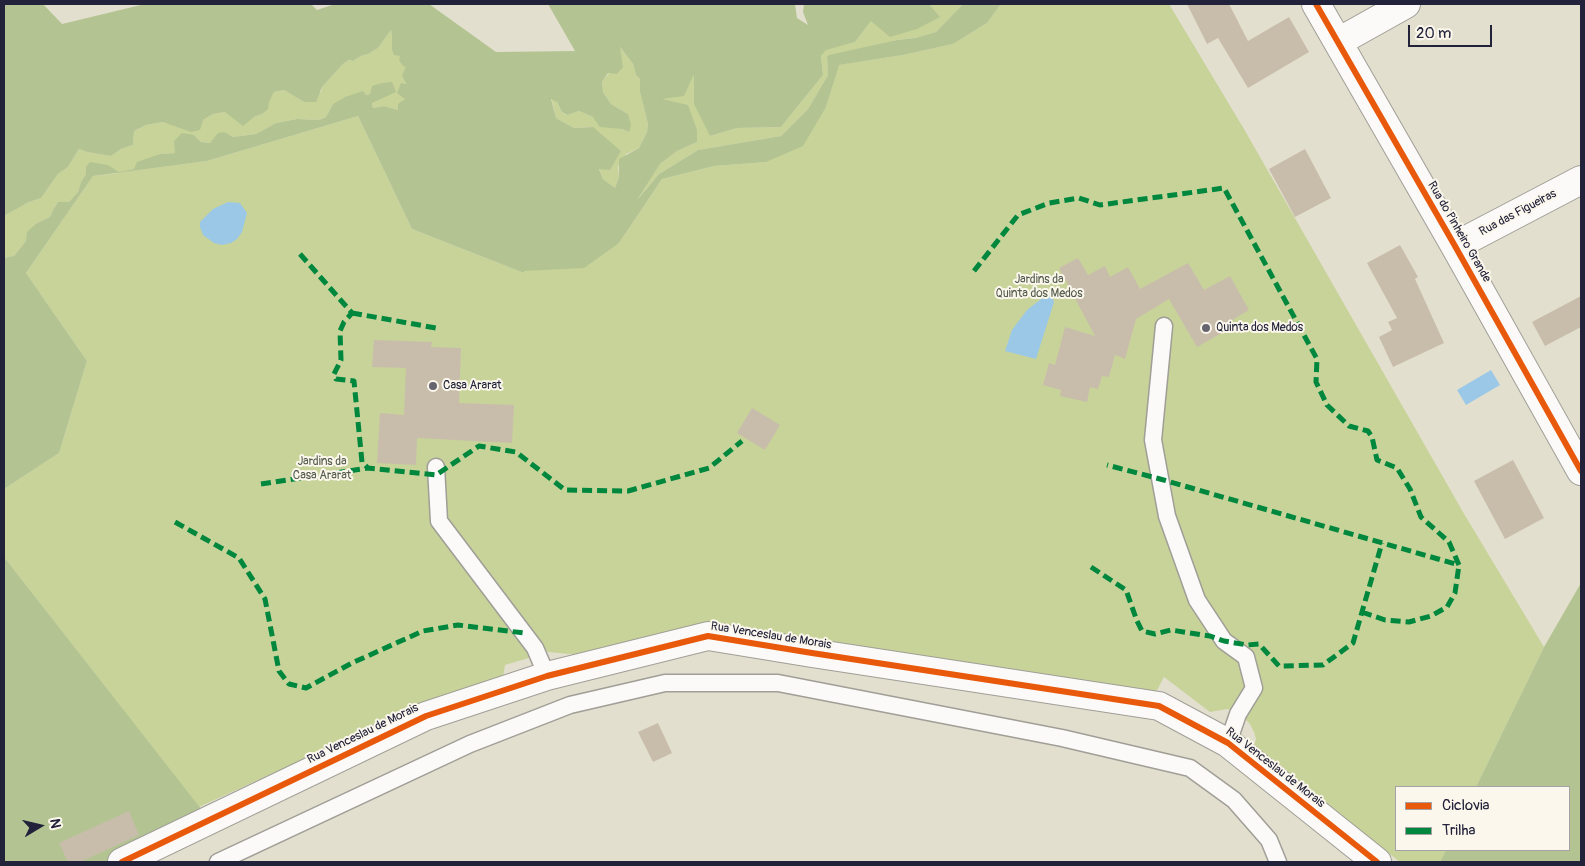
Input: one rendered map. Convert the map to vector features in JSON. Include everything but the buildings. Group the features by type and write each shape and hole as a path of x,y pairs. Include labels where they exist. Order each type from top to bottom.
{"street":[{"name":"Rua do Pinheiro Grande","path":"1316,4 1581,471"},
{"path":"1338,42 1406,4"},
{"name":"Rua das Figueiras","path":"1455,246 1581,180"},
{"name":"Rua Venceslau de Morais","path":"122,862 426,716 547,676 708,636 1159,706 1228,743 1377,862"}],"lane":[{"path":"1164,326 1153,440 1167,516 1197,600 1224,641 1246,657 1254,688 1238,714 1228,743"},
{"path":"436,468 439,521 535,648 547,676"},
{"path":"218,862 470,744 570,705 665,683 778,683 1062,738 1190,768 1234,800 1269,840 1278,862"}],"green space":[{"path":"4,4 43,4 62,24 145,4 311,4 317,10 335,4 429,4 496,52 575,51 548,4 795,4 797,18 808,25 803,12 804,4 929,4 940,17 917,29 890,37 871,21 855,42 826,50 821,56 823,75 781,127 737,128 710,136 694,104 694,74 684,96 662,99 688,105 697,130 697,142 677,151 660,164 637,200 659,174 698,150 781,136 808,109 828,75 827,57 829,55 936,32 963,4 1001,4 987,23 953,44 903,55 839,65 826,107 803,146 766,162 714,166 662,179 619,243 584,268 524,271 524,273 412,229 358,116 207,161 93,176 26,273 87,361 59,453 4,489 4,258 14,256 26,241 27,232 37,223 50,217 58,202 69,202 78,192 86,174 86,167 90,162 108,165 119,172 134,169 137,162 160,154 175,153 174,141 182,133 194,135 201,142 210,143 218,133 225,132 233,137 256,134 276,123 297,119 319,120 326,117 333,104 345,97 363,91 366,95 370,94 372,86 382,83 392,82 396,92 372,103 373,108 384,106 398,110 398,104 405,99 397,93 401,83 406,84 402,75 406,67 399,60 400,56 394,55 391,30 378,48 343,64 322,87 316,102 304,102 284,90 274,92 268,109 243,126 225,112 213,114 203,120 200,130 191,132 163,122 146,125 134,131 133,145 121,149 111,156 79,149 68,167 58,174 41,198 29,202 4,216","holes":["620,47 633,64 636,75 640,79 640,92 648,124 647,132 639,148 619,159 619,177 615,188 603,179 599,169 610,170 621,151 593,127 574,128 556,118 551,99 557,102 562,112 567,115 579,111 593,117 600,127 622,129 629,132 631,125 628,114 611,104 603,92 602,82 608,73 617,74 623,67"]},
{"path":"929,4 963,4 936,32 827,58 828,75 808,109 781,136 698,150 659,174 633,204 660,164 677,151 697,142 660,99 695,72 710,136 737,128 781,127 823,75 821,56 826,49 855,42 871,21 939,17"},
{"path":"1001,4 1169,4 1244,129 1463,512 1544,647 1476,786 1395,786 1395,851 1446,851 1440,862 1400,862 1254,746 1256,739 1254,732 1250,724 1243,717 1227,709 1210,712 1164,677 1155,694 710,623 579,655 548,652 543,646 530,650 532,657 505,665 503,677 426,703 199,807 4,557 4,489 59,453 87,361 26,273 93,176 119,173 86,167 86,174 78,192 69,202 58,202 50,217 37,223 14,256 4,258 4,216 29,202 41,198 58,174 68,167 79,149 111,156 121,149 133,145 134,131 146,125 163,122 174,125 203,120 213,114 225,112 254,117 262,114 274,92 284,90 304,102 321,92 322,87 343,64 378,48 391,30 392,50 400,56 406,67 405,99 398,110 384,106 373,108 371,94 365,95 333,104 326,117 319,120 297,119 276,123 256,134 233,137 225,132 210,143 201,142 194,135 175,153 160,154 134,169 121,172 207,161 358,116 412,229 524,273 524,271 619,243 662,179 714,166 766,162 826,107 838,65 903,55 953,44 987,23"},
{"path":"619,46 633,64 636,75 640,79 640,92 648,124 647,132 639,148 626,154 618,167 619,177 615,188 603,179 599,168 593,127 574,128 556,118 551,97 566,115 579,111 629,132 628,114 611,104 603,92 602,82 609,73 623,67"},
{"path":"4,557 216,828 147,862 4,862"},
{"path":"1581,583 1581,862 1440,862 1446,851 1570,851 1570,786 1476,786 1544,647"}],"water":[{"path":"228,202 240,203 247,213 242,232 237,239 222,245 214,243 203,235 200,222 213,209"},
{"path":"1050,292 1054,302 1036,359 1005,351 1012,330 1027,310"},
{"path":"1491,370 1500,385 1466,405 1457,390"}],"marked path":[{"path":"974,271 1018,215 1049,203 1079,198 1100,205 1224,188 1317,359 1316,382 1327,405 1349,426 1368,431 1372,437 1377,460 1397,468 1410,489 1421,517 1449,542 1459,565 1107,465"},
{"path":"300,254 352,313 344,322 340,331 341,360 334,374 336,379 354,381 362,462 368,468"},
{"path":"352,313 436,328"},
{"path":"261,484 368,468 436,475 479,446 516,452 565,490 628,491 709,468 742,441"},
{"path":"175,522 239,558 265,599 279,671 289,684 306,688 352,663 423,631 458,625 524,633"},
{"path":"1091,567 1126,590 1142,631 1155,634 1171,630 1210,636 1224,641 1247,645 1259,644 1279,666 1323,665 1353,643 1382,543"},
{"path":"1362,612 1385,620 1409,622 1431,616 1447,607 1455,593 1459,565"}],"cycle path":[{"path":"1316,4 1581,471"},
{"path":"122,862 426,716 547,676 708,636 1159,706 1228,743 1377,862"}],"place":[{"name":"Quinta dos Medos","path":"1206,328"},
{"name":"Casa Ararat","path":"433,386"}],"park label":[{"name":"Jardins da Quinta dos Medos","path":"1039,287"},
{"name":"Jardins da Casa Ararat","path":"322,469"}]}
